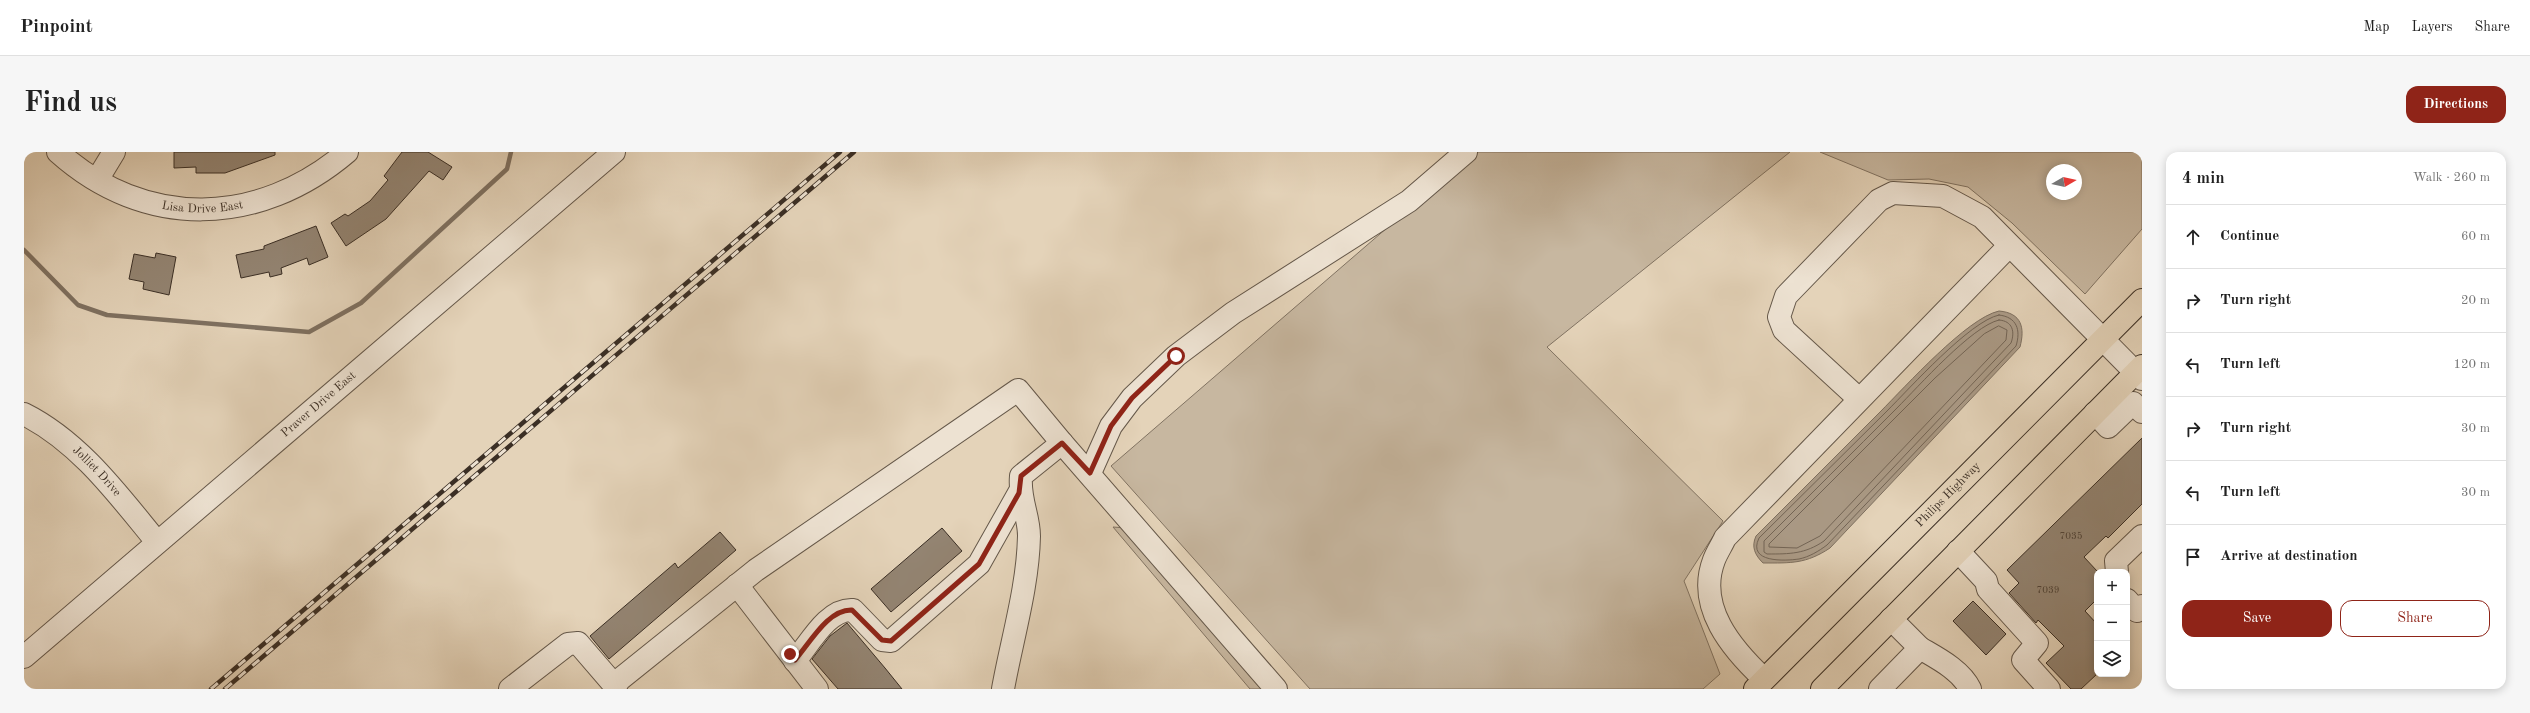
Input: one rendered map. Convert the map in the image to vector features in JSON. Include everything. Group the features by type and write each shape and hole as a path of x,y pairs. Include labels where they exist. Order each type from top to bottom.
{"main road":[{"name":"Philips Highway","path":"1765,687 2142,300"},
{"path":"1822,689 2095,413 2140,372"}],"street":[{"name":"Lisa Drive East","path":"58,152 72,165 128,197 158,205 202,209 224,209 265,201 287,193 311,179 347,152"},
{"path":"97,180 114,152"},
{"name":"Praver Drive East","path":"24,656 614,152"},
{"path":"1090,473 1115,420 1132,398 1176,356 1233,313 1408,201 1466,152"},
{"path":"1859,399 1784,330 1779,317 1786,296 1879,200 1893,193 1943,196 1982,217 2008,246 2140,372"},
{"path":"1765,687 1726,637 1714,616 1710,584 1714,560 1726,538 2008,246"},
{"path":"510,689 568,644 578,643 615,688 620,680 737,585 1018,390 1062,443 1090,473 1276,689"},
{"path":"2095,413 2108,427 2133,402 2142,412"},
{"name":"Jolliet Drive","path":"24,414 72,447 103,477 157,542"},
{"path":"1003,689 1026,568 1029,535 1019,493 1021,476 1062,443"},
{"path":"795,660 835,613 845,609 852,610 882,640 891,641 979,564 1019,493"},
{"path":"2117,569 2116,562 2142,536"},
{"path":"1958,551 1986,581 1988,589 2037,643 2023,660 2049,689"},
{"path":"737,585 817,689"},
{"path":"2130,603 2137,611 2142,606"},
{"path":"1891,619 1920,648 1957,674 1967,683 1970,689"},
{"path":"1880,689 1920,648"}],"shaded area":[{"path":"1475,152 1790,152 1547,347 1723,521 1684,581 1720,674 1703,689 1310,689 1111,466"},
{"path":"1820,152 2142,152 2142,229 2085,294 2012,223 1968,187 1929,179 1888,180"},
{"path":"1113,527 1127,528 1264,689 1250,689"}],"water":[{"path":"1999,311 2007,312 2013,315 2020,323 2022,334 2020,347 1830,548 1813,557 1798,562 1763,563 1755,551 1754,544 1756,536 1937,354 1971,326 1986,316"}],"building":[{"path":"174,152 275,152 275,155 225,173 196,173 196,167 174,168"},
{"path":"402,152 428,152 452,167 443,180 429,171 386,219 346,246 331,223 345,214 348,216 370,201 388,180 384,176"},
{"path":"316,226 328,257 309,265 307,258 281,268 282,274 270,277 269,272 241,278 236,255 264,249 264,246"},
{"path":"156,253 176,257 169,295 143,289 144,282 129,279 134,254 155,258"},
{"path":"2142,438 2142,504 2108,538 2106,536 2084,557 2095,569 2094,602 2085,611 2094,621 2094,677 2081,689 2071,689 2046,663 2064,646 2038,620 2036,623 2009,593 2019,583 2007,570"},
{"path":"942,528 962,551 891,612 871,589"},
{"path":"720,532 736,550 609,659 590,636 675,563 678,568"},
{"path":"1973,601 2006,634 1986,655 1953,621"},
{"path":"847,623 902,689 838,689 812,659 830,636"}],"waterway":[{"path":"24,250 78,305 107,315 309,332 361,303 507,169 511,152"}],"railway":[{"path":"211,689 840,152"},
{"path":"225,689 854,152"}],"route":[{"path":"790,654 795,660 835,613 845,609 852,610 882,640 891,641 979,564 1019,493 1021,476 1062,443 1090,473 1111,426 1132,398 1176,356"}]}
